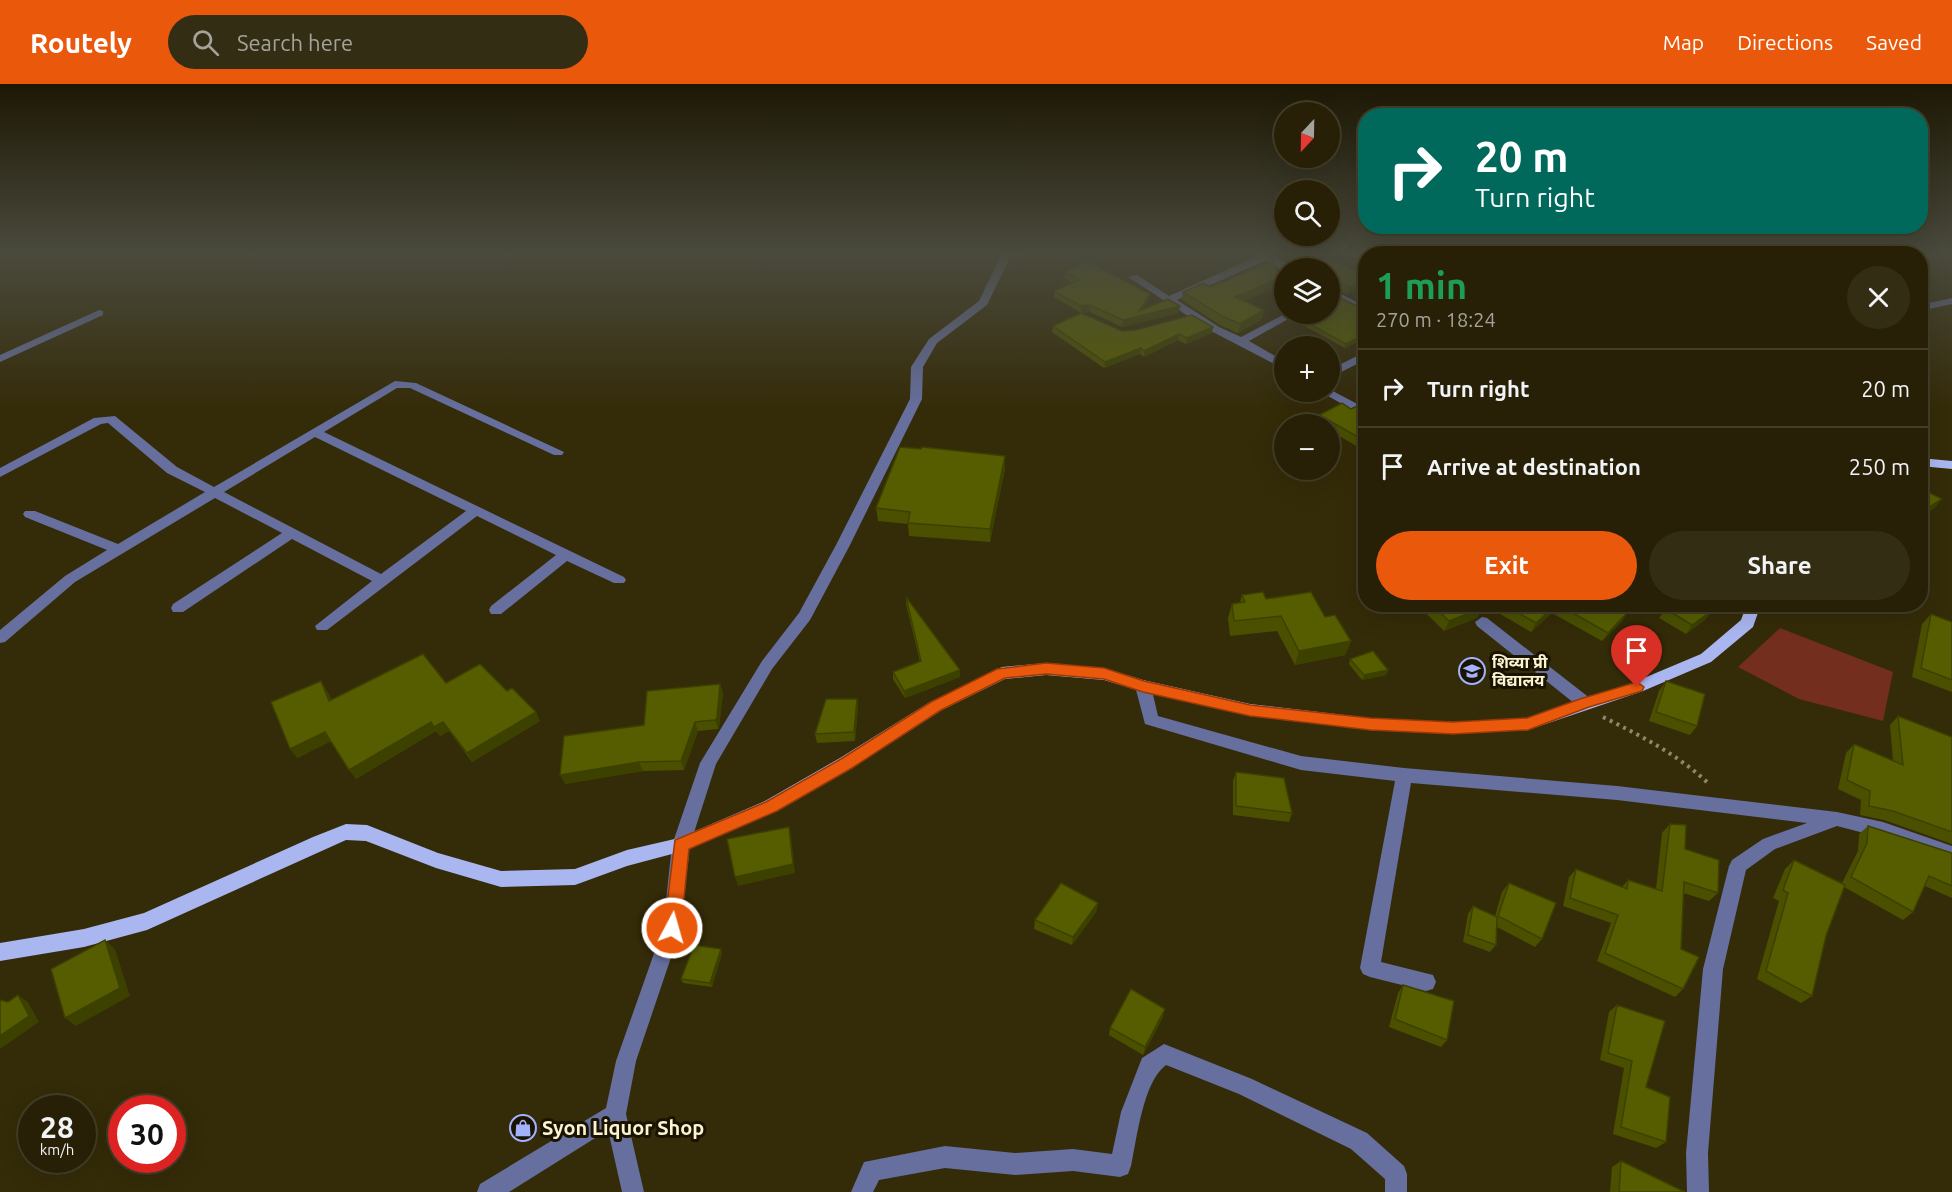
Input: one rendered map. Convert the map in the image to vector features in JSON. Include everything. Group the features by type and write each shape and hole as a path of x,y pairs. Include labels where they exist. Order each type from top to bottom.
{"main road":[{"path":"1928,463 1952,465"},
{"path":"0,952 84,938 147,921 346,832 367,833 436,860 501,879 575,877 627,858 681,845 771,806 846,763 936,706 1002,673 1046,669 1104,674 1143,686 1250,710 1370,724 1453,728 1528,724 1637,687 1706,658 1748,623 1751,612"}],"street":[{"path":"633,1192 615,1114 626,1061 672,928 681,845 708,763 767,665 805,616 916,399 917,367 933,341 978,307"},
{"path":"1175,307 1186,317 1241,341 1274,360"},
{"path":"0,359 99,313"},
{"path":"1241,341 1274,324"},
{"path":"1340,369 1358,359"},
{"path":"0,638 70,579 385,388 401,383 412,385 558,452"},
{"path":"1340,399 1358,409"},
{"path":"0,473 98,421 111,419 172,470 383,580"},
{"path":"314,432 619,580"},
{"path":"322,626 476,510"},
{"path":"30,513 119,550"},
{"path":"178,608 292,533"},
{"path":"496,610 566,554"},
{"path":"1482,622 1585,703"},
{"path":"1143,686 1151,720 1301,763 1404,775 1617,794 1836,819 1883,830 1952,854"},
{"path":"1404,775 1370,968 1426,982"},
{"path":"1698,1192 1697,1153 1713,969 1738,866 1769,844 1836,819"},
{"path":"862,1192 873,1170 945,1157 1015,1164 1073,1160 1120,1166 1132,1112 1149,1065 1164,1054 1245,1086 1359,1141 1396,1174 1396,1192"},
{"path":"488,1192 615,1114"}],"path":[{"path":"1585,703 1608,721 1655,743 1693,769 1736,807"}],"shaded area":[{"path":"1780,628 1893,672 1883,721 1799,699 1738,667"}],"building":[{"path":"1094,307 1142,307 1139,311 1149,307 1177,307 1123,320"},
{"path":"1207,307 1257,307 1264,310 1240,324"},
{"path":"1340,307 1358,307 1358,338 1346,344 1340,341 1340,336 1331,336 1309,324 1340,324"},
{"path":"1081,313 1122,331 1136,330 1192,315 1213,327 1187,338 1179,334 1144,351 1141,348 1105,362 1053,326"},
{"path":"1342,403 1351,409 1358,406 1358,437 1340,427 1340,414 1321,414"},
{"path":"900,447 921,449 922,447 1005,456 990,529 908,523 910,512 876,508"},
{"path":"1928,492 1942,499 1928,508"},
{"path":"1263,592 1266,599 1311,592 1325,617 1335,615 1351,641 1299,651 1281,616 1234,621 1232,604 1245,602 1242,595"},
{"path":"906,597 960,670 904,691 893,672 921,661"},
{"path":"1439,612 1472,612 1449,621"},
{"path":"1517,612 1548,612 1536,623"},
{"path":"1571,612 1627,613 1608,633"},
{"path":"1671,612 1710,612 1692,625"},
{"path":"1931,614 1952,622 1952,680 1921,668"},
{"path":"1373,651 1388,670 1364,675 1350,659"},
{"path":"423,654 446,683 480,664 507,691 512,688 536,712 467,753 443,722 434,727 431,722 349,770 325,732 290,749 271,702 321,681 329,701"},
{"path":"1666,681 1705,694 1697,726 1656,712"},
{"path":"720,684 717,718 695,722 681,761 639,762 560,775 564,736 644,725 647,691"},
{"path":"826,699 857,699 854,732 815,734"},
{"path":"1898,716 1952,737 1952,832 1893,811 1869,806 1870,791 1847,780 1854,744 1903,765"},
{"path":"1236,772 1284,778 1292,813 1236,806"},
{"path":"1670,824 1686,825 1685,849 1719,860 1718,893 1684,882 1681,949 1699,957 1683,989 1605,953 1618,915 1570,898 1576,869 1627,889 1628,880 1662,891"},
{"path":"1868,826 1952,853 1952,886 1929,876 1913,912 1851,877 1867,843"},
{"path":"789,827 793,864 735,877 727,839"},
{"path":"1794,860 1845,885 1826,936 1812,996 1766,971 1788,893 1783,890"},
{"path":"1061,883 1098,903 1073,937 1035,920"},
{"path":"1509,883 1556,903 1542,939 1498,916"},
{"path":"1473,906 1497,917 1496,945 1468,935"},
{"path":"105,940 120,988 65,1018 51,969"},
{"path":"694,945 721,949 710,983 681,979"},
{"path":"1403,985 1454,1001 1447,1040 1395,1019"},
{"path":"1131,989 1165,1009 1145,1047 1110,1028"},
{"path":"18,995 29,1016 0,1036 0,1000 8,1002"},
{"path":"1617,1005 1665,1021 1646,1087 1670,1097 1666,1142 1621,1127 1632,1061 1608,1053"},
{"path":"1621,1161 1685,1192 1619,1192"}],"place":[{"name":"शिव्या प्री विद्यालय","path":"1472,671"},
{"name":"Syon Liquor Shop","path":"523,1128"}],"route":[{"path":"672,928 681,845 771,806 846,763 936,706 1002,673 1046,669 1104,674 1143,686 1250,710 1370,724 1453,728 1528,724 1637,687"}]}
